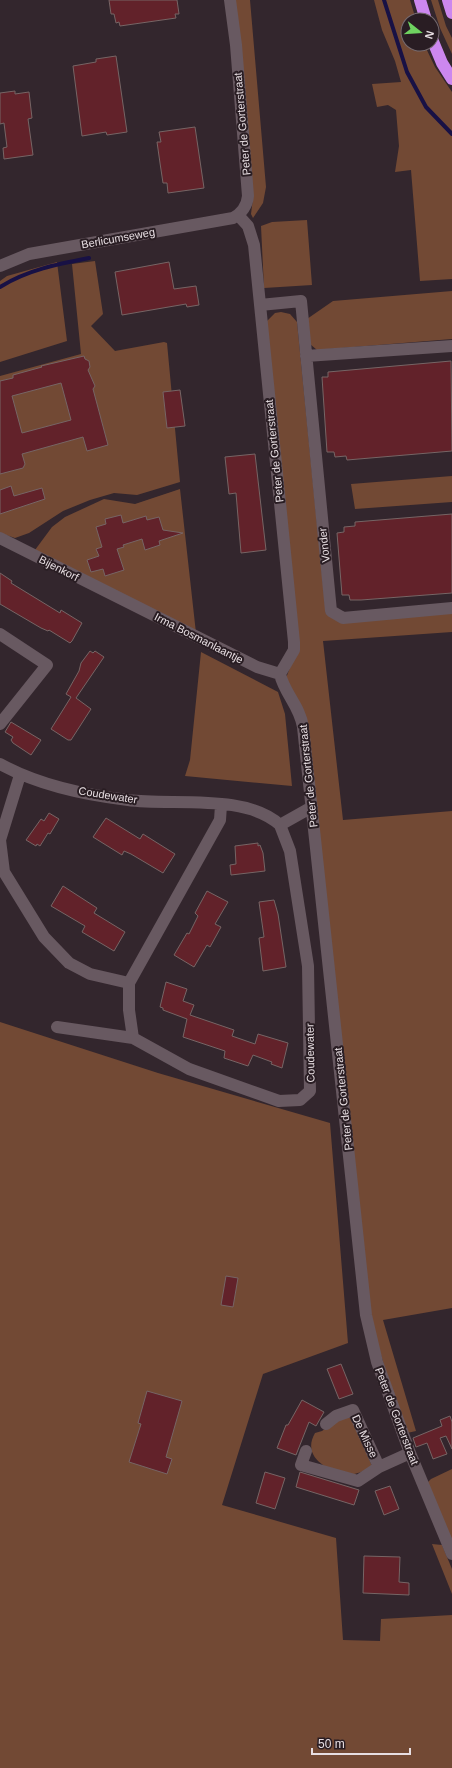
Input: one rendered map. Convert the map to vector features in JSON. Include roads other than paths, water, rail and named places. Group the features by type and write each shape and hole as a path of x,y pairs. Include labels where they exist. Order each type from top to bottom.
{"highway":[{"path":"420,0 424,12"},
{"path":"448,0 452,13"},
{"path":"437,52 442,63 452,78"}],"street":[{"name":"Peter de Gorterstraat","path":"230,0 236,45 248,196 247,204 238,215 248,226 254,245 294,642 294,650 280,674 285,688 302,718 366,1315 377,1362 410,1453 452,1554"},
{"name":"Berlicumseweg","path":"0,266 29,254 233,218 238,215"},
{"name":"Vonder","path":"260,305 301,301 331,611 343,618 452,608"},
{"path":"306,356 452,346"},
{"name":"Bijenkorf","path":"0,538 119,597"},
{"name":"Irma Bosmanlaantje","path":"119,597 257,667 280,674"},
{"path":"0,634 47,665 0,724"},
{"name":"Coudewater","path":"0,764 20,776 80,792 129,800 185,802 246,807 274,819 280,825 290,850 308,966 310,1091 300,1100 279,1100 189,1069 133,1038 57,1027"},
{"path":"20,776 0,840 4,872 44,937 69,963 90,974 129,982"},
{"path":"133,1038 129,1010 129,982 220,820 221,805"},
{"path":"280,825 312,807"},
{"name":"De Misse","path":"326,1424 336,1416 353,1410 379,1467"},
{"name":"De Misse","path":"306,1451 301,1465 358,1481 379,1467 410,1453"}],"waterway":[{"path":"384,0 407,72 426,107 452,134"},
{"path":"0,287 32,272 54,265 89,258"}]}
